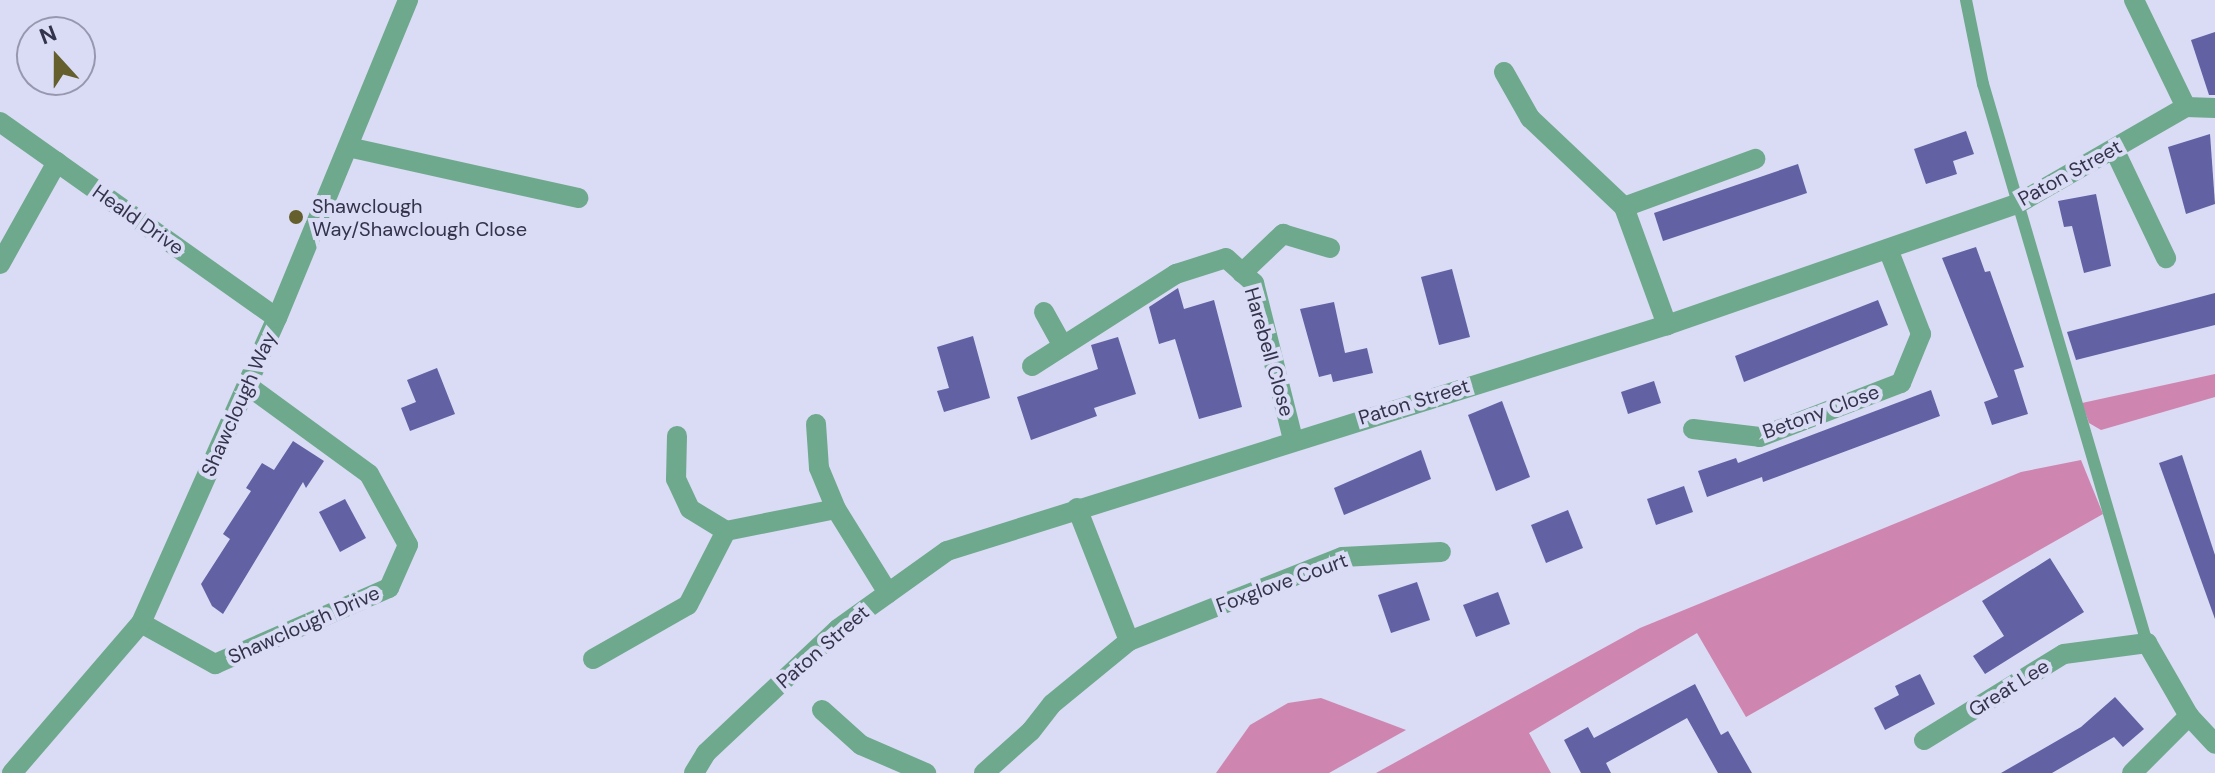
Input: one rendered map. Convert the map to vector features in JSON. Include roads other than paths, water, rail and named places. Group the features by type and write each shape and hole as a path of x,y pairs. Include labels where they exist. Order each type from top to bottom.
{"street":[{"name":"Shawclough Way","path":"12,773 141,623 277,318 408,0"},
{"path":"2134,0 2186,107 2215,108"},
{"path":"1504,72 1530,118 1624,207 1667,325"},
{"name":"Paton Street","path":"694,773 706,753 827,640 947,551 1293,439 1667,325 2019,203 2186,107"},
{"name":"Heald Drive","path":"0,122 277,318"},
{"path":"348,147 578,198"},
{"path":"2114,149 2166,258"},
{"path":"1624,207 1755,159"},
{"path":"0,264 57,162"},
{"path":"1242,273 1283,234 1330,248"},
{"name":"Betony Close","path":"1693,429 1760,437 1901,383 1921,334 1888,249"},
{"name":"Harebell Close","path":"1032,366 1176,274 1226,258 1254,283 1293,439"},
{"path":"1044,312 1063,346"},
{"name":"Shawclough Drive","path":"141,623 215,664 389,588 408,545 369,474 247,385"},
{"path":"816,424 819,468 836,509 888,593"},
{"path":"677,436 676,479 690,509 726,531 836,509"},
{"path":"1077,508 1129,641"},
{"path":"593,659 688,605 726,531"},
{"name":"Foxglove Court","path":"984,773 1031,731 1052,704 1129,641 1342,557 1441,552"},
{"path":"2147,643 2189,716 2215,744"},
{"name":"Great Lee","path":"1924,740 2064,654 2147,643"},
{"path":"822,710 861,745 926,773"},
{"path":"2132,773 2189,716"}],"lane":[{"path":"1966,0 1983,84 2147,643"}],"place":[{"name":"Shawclough Way/Shawclough Close","path":"296,217"}]}
